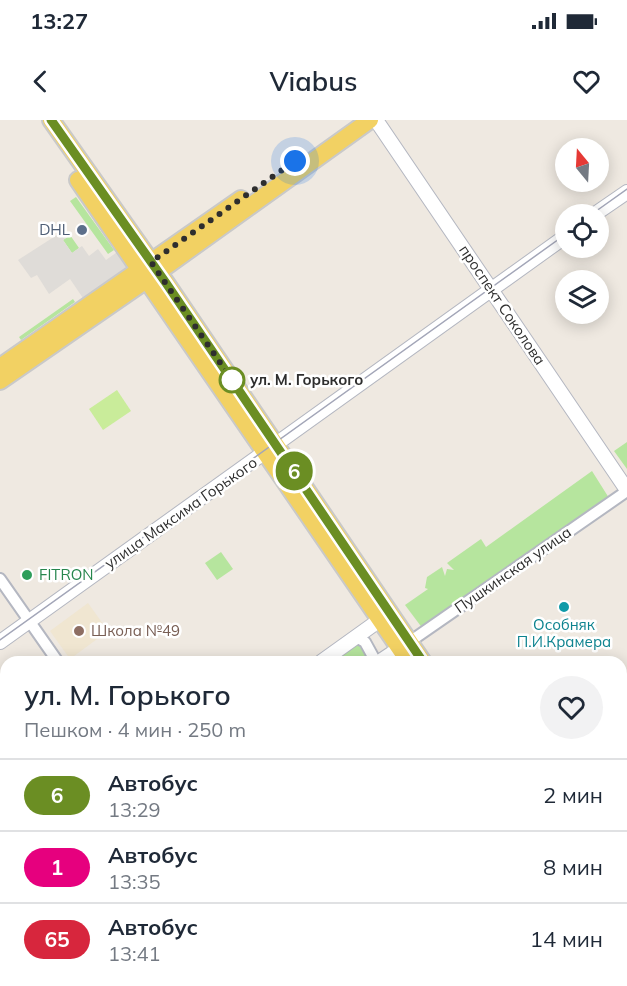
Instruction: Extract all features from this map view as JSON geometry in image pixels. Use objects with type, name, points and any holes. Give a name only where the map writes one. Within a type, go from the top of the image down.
[{"type":"main road","points":[[37,120],[149,271]]},
{"type":"main road","points":[[51,120],[149,271],[386,616],[406,650],[392,656]]},
{"type":"main road","points":[[0,381],[352,120]]},
{"type":"main road","points":[[0,367],[149,271],[370,120]]},
{"type":"main road","name":"проспект Соколова","points":[[376,120],[627,490]]},
{"type":"main road","points":[[609,204],[627,192]]},
{"type":"main road","name":"улица Максима Горького","points":[[0,642],[555,244]]},
{"type":"main road","points":[[329,656],[386,616]]},
{"type":"street","name":"Пушкинская улица","points":[[406,650],[627,490]]},
{"type":"street","points":[[0,579],[54,656]]},
{"type":"street","points":[[356,637],[370,648],[375,656]]},
{"type":"shaded area","points":[[65,233],[68,237],[63,240],[72,253],[82,246],[89,256],[98,249],[106,260],[120,250],[127,263],[124,273],[85,301],[70,279],[49,294],[37,275],[31,278],[18,260],[57,235],[58,237]]},
{"type":"shaded area","name":"Школа №49","points":[[88,603],[108,631],[74,656],[68,656],[50,631]]},
{"type":"green space","points":[[76,197],[114,250],[108,254],[70,201]]},
{"type":"green space","points":[[70,235],[79,248],[72,253],[63,240]]},
{"type":"green space","points":[[73,299],[75,302],[21,340],[19,337]]},
{"type":"green space","points":[[117,390],[131,411],[103,430],[89,409]]},
{"type":"green space","points":[[627,442],[627,469],[614,451]]},
{"type":"green space","points":[[592,471],[609,498],[423,629],[405,605],[428,589],[425,588],[427,577],[442,567],[445,576],[447,569],[454,570],[447,563],[481,539],[486,547]]},
{"type":"green space","points":[[221,552],[233,569],[217,580],[205,563]]},
{"type":"green space","points":[[358,644],[366,656],[341,656]]},
{"type":"tram line","points":[[606,204],[627,189]]},
{"type":"tram line","points":[[0,640],[555,242]]},
{"type":"bus line","name":"6","points":[[51,120],[166,283],[419,656]]},
{"type":"place","name":"DHL","points":[[82,230]]},
{"type":"place","name":"ул. М. Горького","points":[[232,380]]},
{"type":"place","name":"FITRON","points":[[27,575]]},
{"type":"place","name":"Особняк П.И.Крамера","points":[[564,607]]},
{"type":"place","name":"Школа №49","points":[[79,631]]},
{"type":"route","points":[[232,380],[151,262],[295,161]]}]
